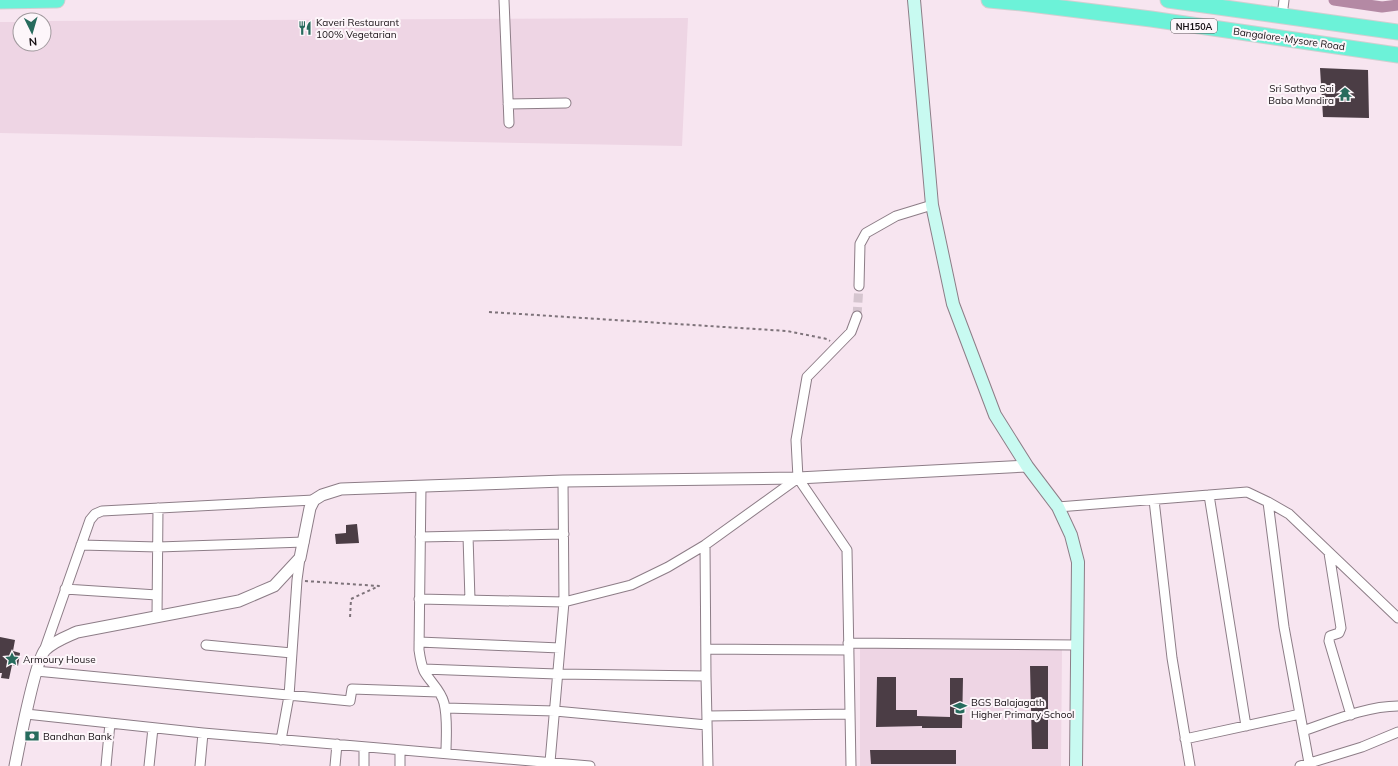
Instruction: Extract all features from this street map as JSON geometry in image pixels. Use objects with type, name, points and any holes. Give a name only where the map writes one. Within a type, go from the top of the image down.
[{"type":"highway","points":[[0,1],[57,0]]},
{"type":"highway","name":"Bangalore-Mysore Road","points":[[989,0],[1151,19],[1398,55]]},
{"type":"highway","name":"NH150A","points":[[1168,0],[1398,32]]},
{"type":"main road","points":[[914,0],[932,206],[953,304],[995,415],[1027,466],[1058,508],[1070,535],[1078,562],[1076,766]]},
{"type":"street","points":[[504,0],[509,123]]},
{"type":"street","points":[[1282,16],[1284,0]]},
{"type":"street","points":[[508,104],[566,103]]},
{"type":"street","points":[[859,286],[860,244],[866,233],[896,216],[932,206]]},
{"type":"street","points":[[851,766],[846,550],[798,478],[796,440],[807,377],[851,332],[857,316]]},
{"type":"street","points":[[15,766],[36,671],[90,520],[98,512],[314,500],[322,495],[341,489],[563,481],[798,478],[1027,466]]},
{"type":"street","points":[[419,599],[564,602],[631,585],[668,567],[705,545],[798,478]]},
{"type":"street","points":[[550,762],[564,602],[563,481]]},
{"type":"street","points":[[421,486],[419,642],[421,662],[444,702],[446,753]]},
{"type":"street","points":[[1058,508],[1247,492],[1289,514],[1398,618]]},
{"type":"street","points":[[1209,495],[1246,726]]},
{"type":"street","points":[[281,740],[289,696],[297,580],[300,558],[310,508],[314,500]]},
{"type":"street","points":[[1154,500],[1172,658],[1190,766]]},
{"type":"street","points":[[1268,502],[1284,627],[1309,763]]},
{"type":"street","points":[[157,617],[158,508]]},
{"type":"street","points":[[420,537],[564,534]]},
{"type":"street","points":[[468,536],[470,600]]},
{"type":"street","points":[[81,546],[158,547],[304,542]]},
{"type":"street","points":[[705,545],[708,766]]},
{"type":"street","points":[[1329,553],[1341,628],[1338,633],[1330,636],[1329,642],[1351,715]]},
{"type":"street","points":[[44,651],[58,640],[77,632],[239,601],[274,586],[300,558]]},
{"type":"street","points":[[65,589],[157,595]]},
{"type":"street","points":[[419,642],[560,648]]},
{"type":"street","points":[[206,645],[292,652]]},
{"type":"street","points":[[706,649],[1077,645]]},
{"type":"street","points":[[424,669],[557,674],[706,676]]},
{"type":"street","points":[[36,671],[350,701],[352,689],[439,692]]},
{"type":"street","points":[[1303,731],[1351,715],[1386,706],[1398,706]]},
{"type":"street","points":[[445,708],[554,711],[707,721],[850,714]]},
{"type":"street","points":[[26,714],[203,733],[446,753],[534,764],[550,762],[590,766]]},
{"type":"street","points":[[1185,740],[1300,714]]},
{"type":"street","points":[[106,766],[110,723]]},
{"type":"street","points":[[149,766],[153,728]]},
{"type":"street","points":[[1300,766],[1362,747],[1398,732]]},
{"type":"street","points":[[200,766],[203,733]]},
{"type":"street","points":[[335,766],[337,744]]},
{"type":"street","points":[[364,747],[364,766]]},
{"type":"street","points":[[400,750],[400,766]]},
{"type":"path","points":[[489,312],[787,331],[827,339],[837,346]]},
{"type":"path","points":[[315,581],[379,586],[351,599],[350,618]]},
{"type":"shaded area","points":[[688,18],[682,146],[0,133],[0,22],[12,22],[12,52],[52,52],[52,21]]},
{"type":"shaded area","name":"BGS Balajagath Higher Primary School","points":[[860,646],[1062,649],[1061,766],[860,766]]},
{"type":"building","name":"Sri Sathya Sai Baba Mandira","points":[[1320,68],[1368,70],[1369,118],[1323,117]]},
{"type":"building","points":[[357,524],[359,543],[336,544],[335,534],[346,533],[346,525]]},
{"type":"building","points":[[0,637],[15,640],[13,651],[20,653],[18,666],[12,665],[9,679],[1,678]]},
{"type":"building","points":[[1030,666],[1048,666],[1048,749],[1032,749]]},
{"type":"building","points":[[877,677],[896,677],[896,710],[917,710],[917,716],[950,717],[950,678],[963,678],[962,728],[922,728],[922,726],[876,727]]},
{"type":"building","points":[[870,750],[956,750],[956,764],[871,764]]},
{"type":"waterway","points":[[1334,0],[1382,7],[1398,5]]},
{"type":"tunnel","points":[[857,316],[859,286]]},
{"type":"place","name":"Kaveri Restaurant 100% Vegetarian","points":[[305,28]]},
{"type":"place","name":"Sri Sathya Sai Baba Mandira","points":[[1345,94]]},
{"type":"place","name":"Armoury House","points":[[12,659]]},
{"type":"place","name":"BGS Balajagath Higher Primary School","points":[[960,708]]},
{"type":"place","name":"Bandhan Bank","points":[[32,736]]}]
